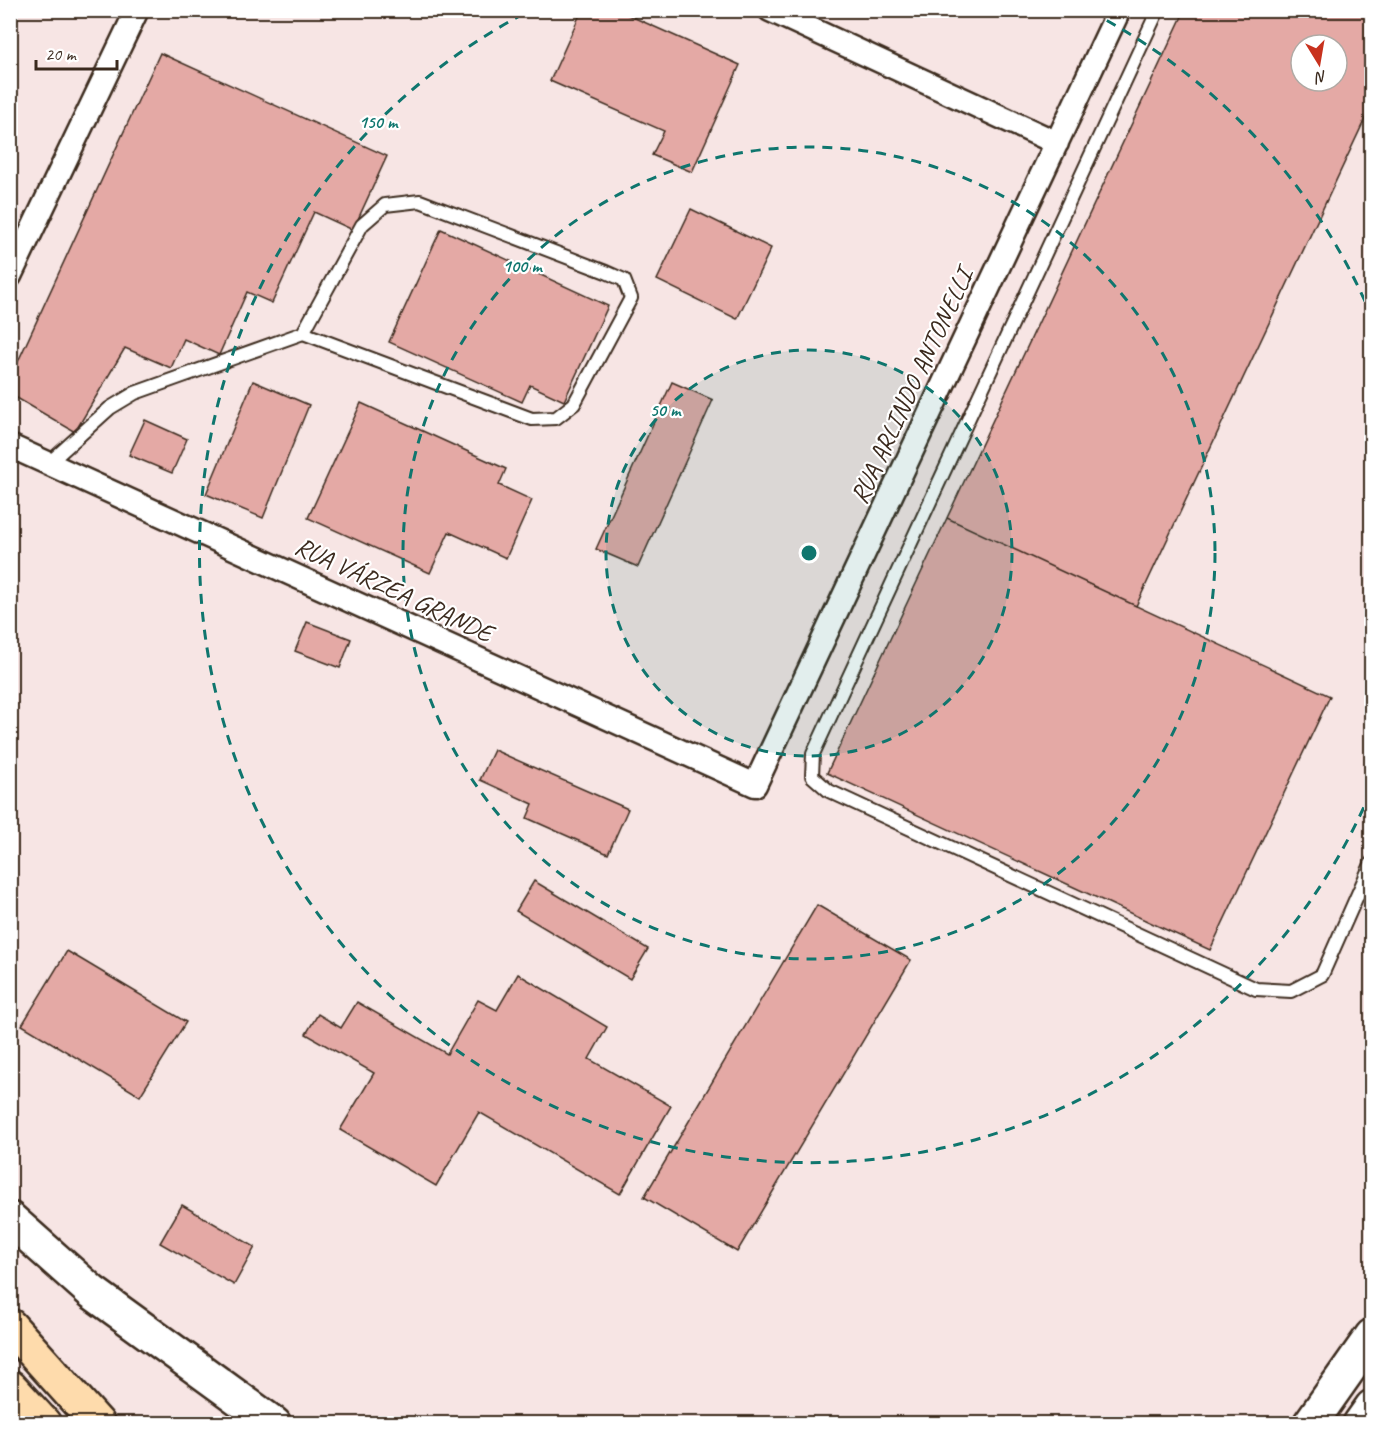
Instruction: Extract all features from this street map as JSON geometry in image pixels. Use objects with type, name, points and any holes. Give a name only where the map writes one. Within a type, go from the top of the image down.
[{"type":"highway","points":[[10,1326],[98,1424]]},
{"type":"highway","points":[[10,1388],[44,1424]]},
{"type":"main road","points":[[10,1218],[92,1292],[274,1424]]},
{"type":"main road","points":[[1310,1424],[1371,1336]]},
{"type":"main road","points":[[1360,1424],[1371,1407]]},
{"type":"street","points":[[10,276],[137,10]]},
{"type":"street","points":[[770,10],[1057,143]]},
{"type":"street","name":"RUA ARLINDO ANTONELLI","points":[[754,785],[1119,10]]},
{"type":"street","name":"RUA VÁRZEA GRANDE","points":[[10,446],[754,785]]},
{"type":"lane","points":[[1158,10],[813,754],[812,776],[829,791],[1256,989],[1291,990],[1322,975],[1371,862]]},
{"type":"lane","points":[[49,463],[110,408],[135,393],[303,333],[532,419],[556,418],[574,404],[632,298],[624,280],[420,201],[385,205],[362,225],[303,333]]},
{"type":"building","points":[[582,10],[617,10],[740,65],[692,172],[652,155],[664,131],[550,81]]},
{"type":"building","points":[[1185,10],[1372,10],[1372,104],[1136,606],[947,518]]},
{"type":"building","points":[[160,53],[387,156],[353,230],[314,212],[272,303],[247,292],[219,355],[184,339],[171,368],[125,348],[75,432],[10,394],[10,379]]},
{"type":"building","points":[[691,209],[771,248],[737,319],[657,280]]},
{"type":"building","points":[[441,229],[608,306],[564,401],[530,385],[522,402],[389,342]]},
{"type":"building","points":[[253,381],[309,405],[263,518],[206,494]]},
{"type":"building","points":[[672,382],[713,400],[638,567],[596,549]]},
{"type":"building","points":[[361,403],[506,469],[499,485],[532,500],[506,558],[449,532],[430,573],[308,518]]},
{"type":"building","points":[[145,420],[187,439],[172,473],[129,455]]},
{"type":"building","points":[[947,518],[1330,696],[1210,950],[827,773]]},
{"type":"building","points":[[307,622],[351,639],[340,668],[295,651]]},
{"type":"building","points":[[494,750],[628,809],[608,854],[527,818],[533,804],[480,780]]},
{"type":"building","points":[[534,881],[648,949],[630,979],[516,911]]},
{"type":"building","points":[[817,905],[911,960],[737,1252],[644,1197]]},
{"type":"building","points":[[67,951],[186,1022],[140,1096],[22,1025]]},
{"type":"building","points":[[518,974],[607,1027],[589,1059],[671,1106],[620,1194],[479,1112],[436,1186],[340,1130],[374,1073],[306,1034],[318,1014],[341,1028],[357,1002],[447,1054],[478,1000],[497,1010]]},
{"type":"building","points":[[182,1205],[255,1247],[234,1285],[160,1243]]}]
